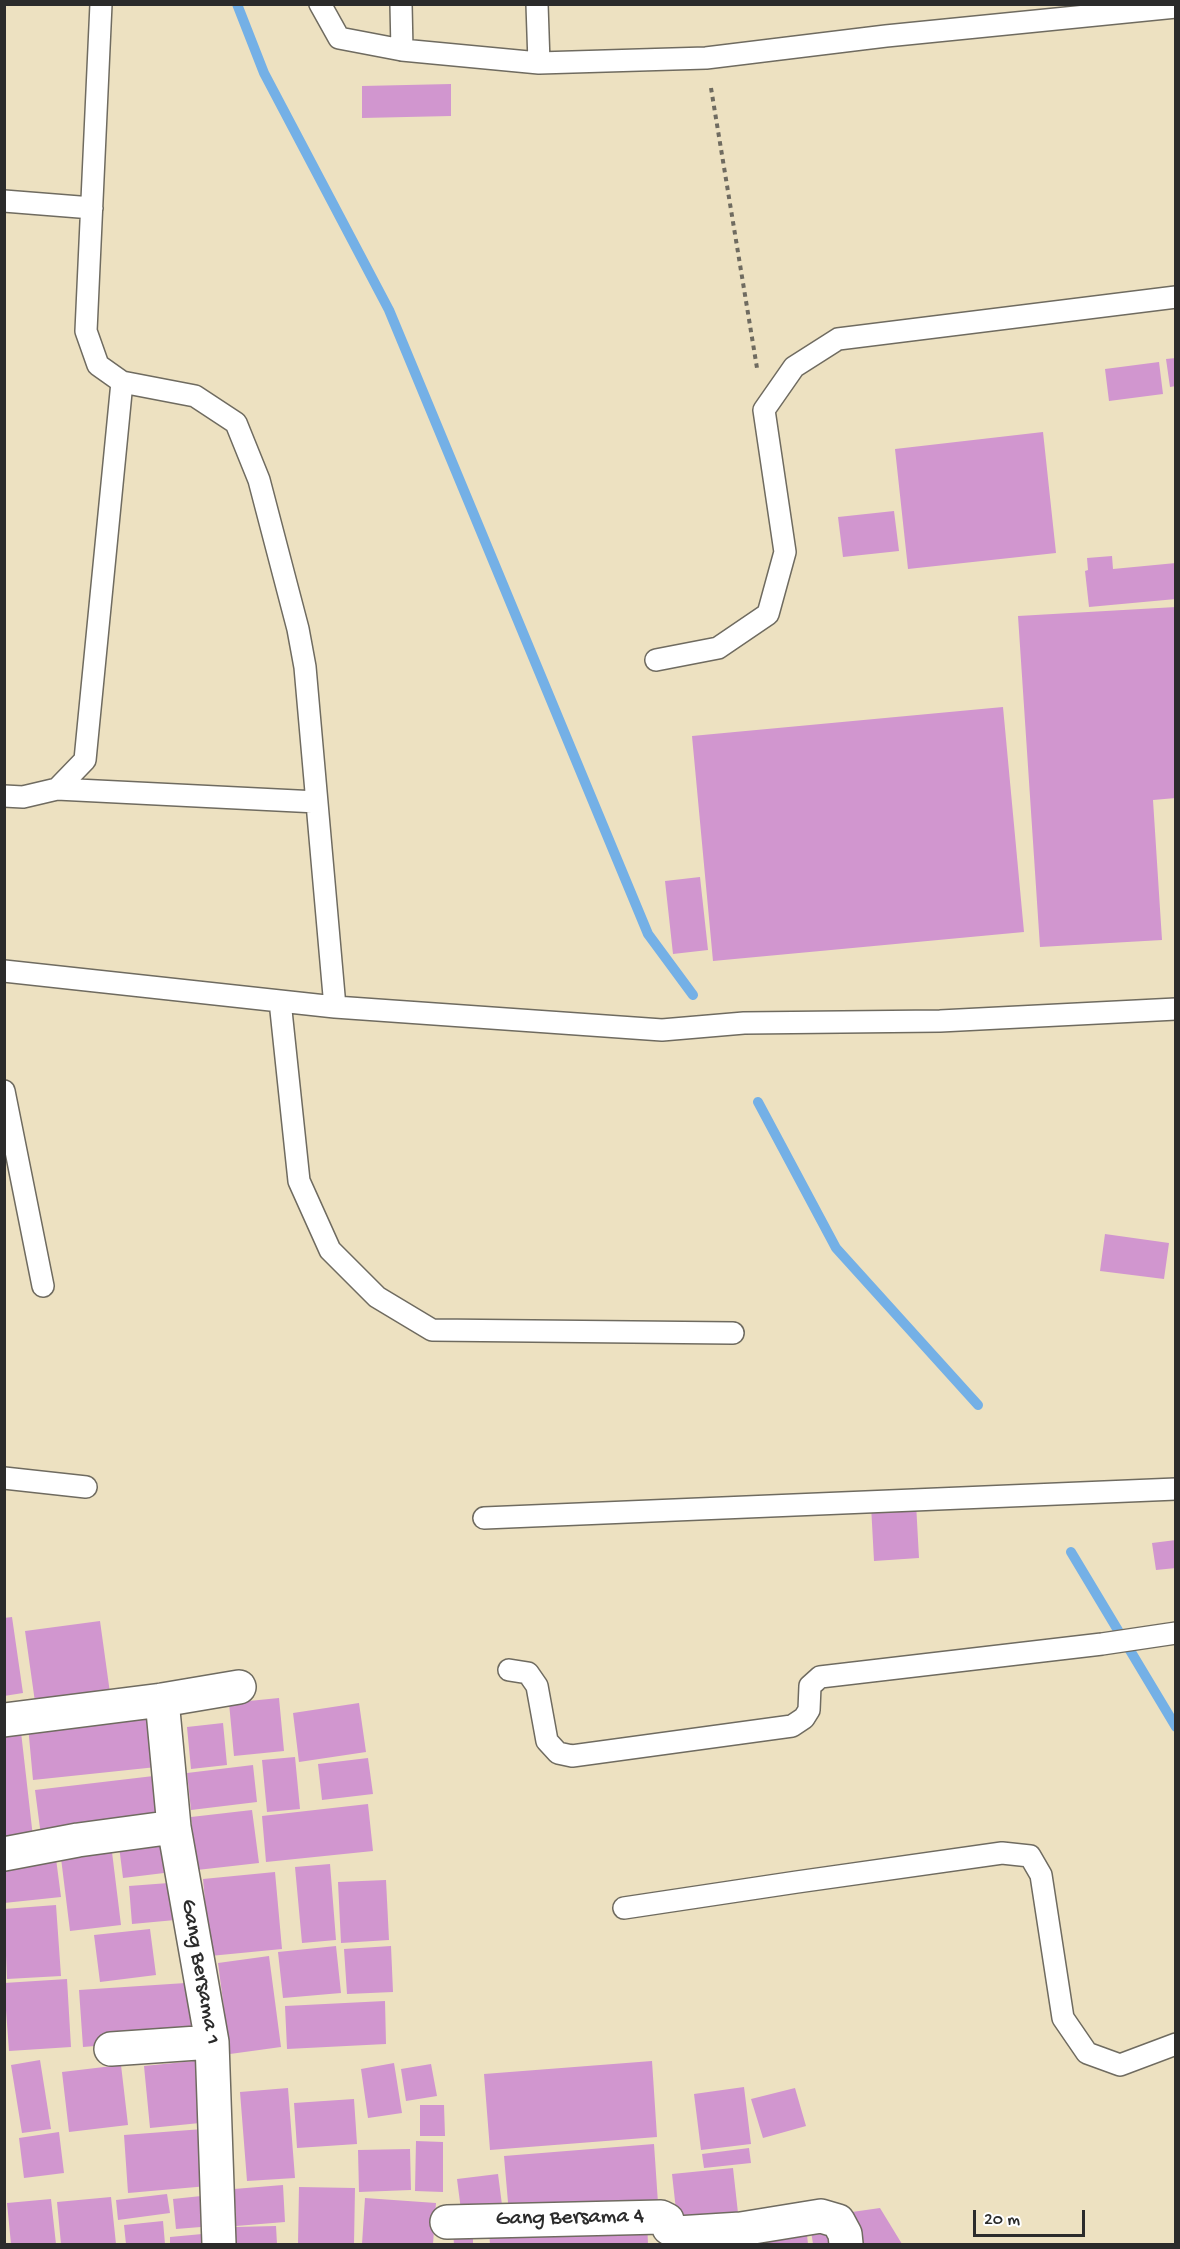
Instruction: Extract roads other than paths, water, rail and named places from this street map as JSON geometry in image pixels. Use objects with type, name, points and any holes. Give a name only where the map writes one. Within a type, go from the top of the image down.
[{"type":"street","points":[[4,1720],[162,1700],[239,1687]]},
{"type":"street","name":"Gang Bersama 1","points":[[162,1700],[174,1827],[212,2042],[219,2244]]},
{"type":"street","points":[[4,1854],[78,1840],[174,1827]]},
{"type":"street","points":[[111,2049],[212,2042]]},
{"type":"street","points":[[741,2237],[821,2216],[838,2221],[845,2234],[846,2244]]},
{"type":"street","name":"Gang Bersama 4","points":[[447,2222],[661,2217],[667,2220],[669,2228],[677,2234],[741,2237]]},
{"type":"lane","points":[[102,4],[86,331],[98,365],[122,382],[195,396],[236,423],[260,480],[298,629],[305,667],[335,1007]]},
{"type":"lane","points":[[320,4],[339,38],[402,50],[539,63],[706,58],[886,36],[1176,7]]},
{"type":"lane","points":[[401,4],[402,50]]},
{"type":"lane","points":[[537,4],[539,63]]},
{"type":"lane","points":[[4,201],[92,208]]},
{"type":"lane","points":[[656,660],[718,648],[768,614],[785,552],[765,410],[794,367],[838,339],[1176,297]]},
{"type":"lane","points":[[57,789],[85,760],[122,382]]},
{"type":"lane","points":[[4,796],[23,797],[57,789],[317,802]]},
{"type":"lane","points":[[4,971],[335,1007],[662,1030],[744,1023],[940,1021],[1176,1009]]},
{"type":"lane","points":[[280,1000],[299,1181],[330,1250],[377,1297],[432,1329],[733,1333]]},
{"type":"lane","points":[[4,1090],[43,1286]]},
{"type":"lane","points":[[4,1478],[86,1487]]},
{"type":"lane","points":[[484,1518],[1176,1489]]},
{"type":"lane","points":[[508,1670],[528,1673],[537,1686],[547,1741],[558,1753],[572,1756],[792,1726],[804,1718],[809,1710],[810,1686],[820,1677],[1102,1644],[1176,1633]]},
{"type":"lane","points":[[624,1908],[1002,1853],[1030,1856],[1041,1875],[1062,2018],[1087,2053],[1120,2065],[1176,2044]]},
{"type":"waterway","points":[[237,4],[264,73],[389,310],[648,934],[693,995]]},
{"type":"waterway","points":[[758,1102],[836,1248],[978,1405]]},
{"type":"waterway","points":[[1071,1552],[1176,1727]]}]
